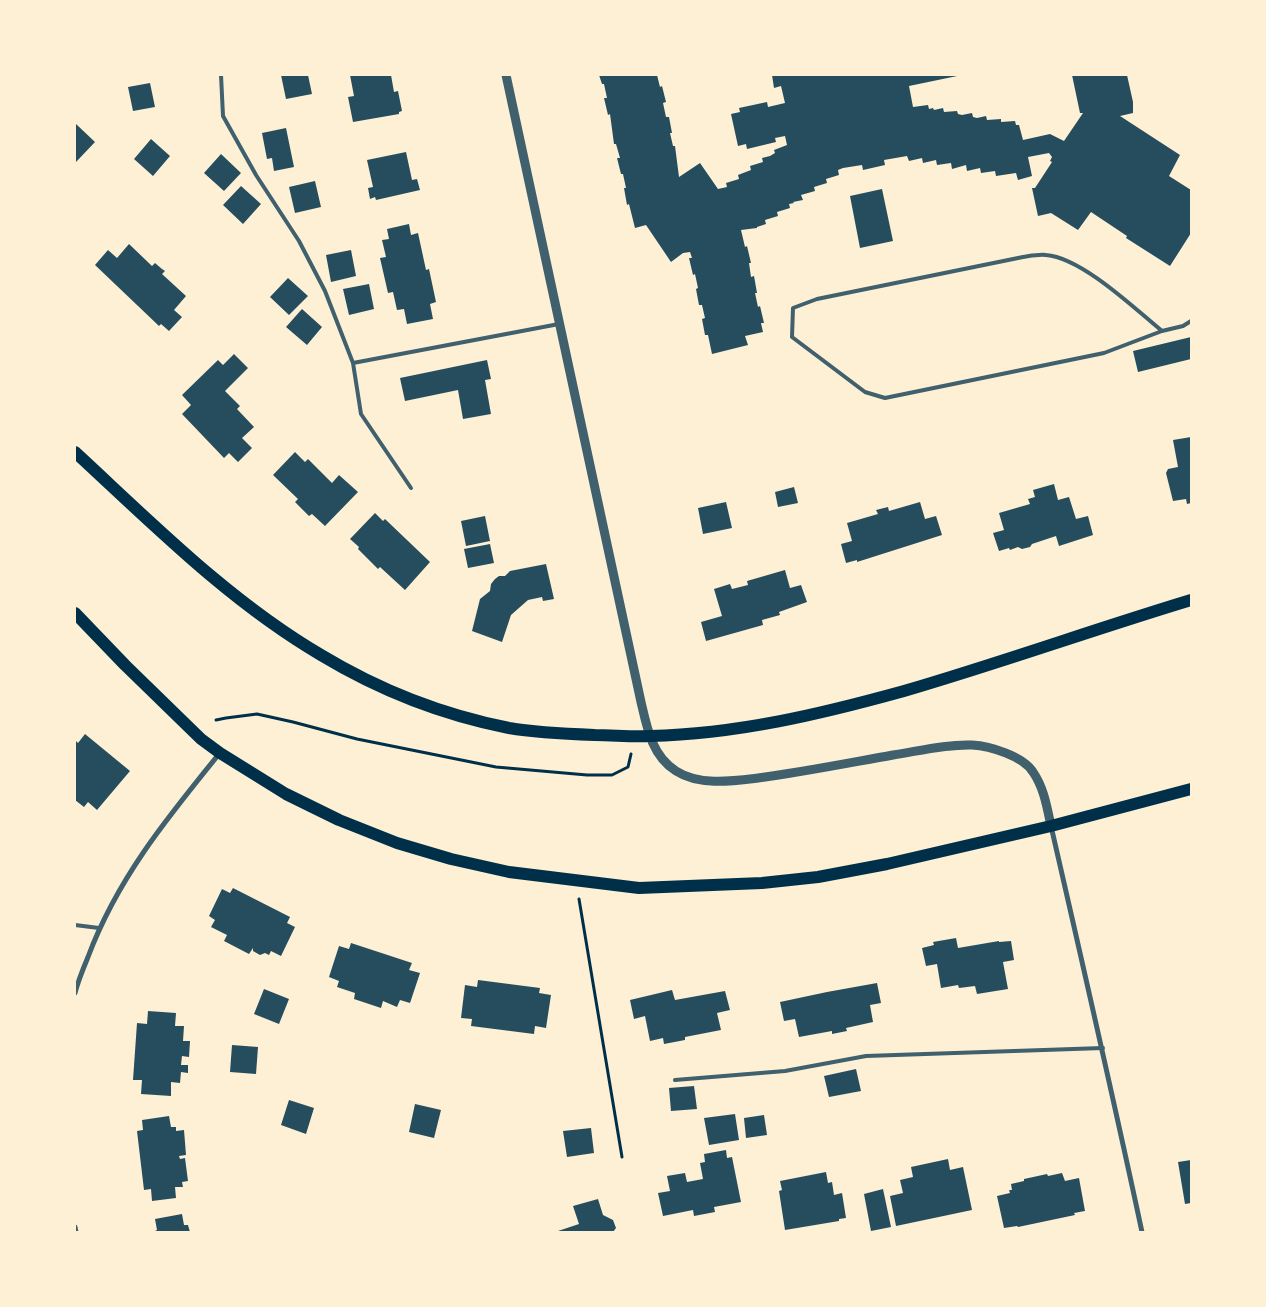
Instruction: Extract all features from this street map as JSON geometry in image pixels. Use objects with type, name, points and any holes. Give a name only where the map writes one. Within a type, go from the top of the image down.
[{"type":"main road","points":[[75,452],[157,528],[251,609],[319,655],[365,680],[409,698],[457,714],[511,728],[554,733],[649,736],[712,732],[762,724],[829,711],[974,670],[1191,600]]},
{"type":"main road","points":[[75,612],[125,665],[201,739],[286,794],[339,820],[397,843],[451,859],[509,872],[576,882],[639,888],[762,883],[818,877],[887,864],[1051,826],[1191,789]]},
{"type":"street","points":[[506,75],[649,736],[654,748],[663,760],[676,771],[688,777],[705,780],[738,780],[790,774],[943,746],[972,745],[998,749],[1014,757],[1032,770],[1042,788],[1103,1048],[1142,1232]]},
{"type":"street","points":[[75,993],[99,928],[122,883],[161,827],[220,753]]},
{"type":"street","points":[[75,1227],[76,1232]]},
{"type":"lane","points":[[221,75],[223,116],[256,175],[299,241],[325,292],[353,363],[362,414],[410,488]]},
{"type":"lane","points":[[1162,331],[1100,281],[1071,262],[1046,255],[1023,257],[817,299],[793,308],[792,337],[864,392],[886,398],[1104,353],[1162,331],[1184,326],[1191,321]]},
{"type":"lane","points":[[353,363],[560,324]]},
{"type":"lane","points":[[75,925],[99,928]]},
{"type":"lane","points":[[675,1080],[785,1071],[866,1056],[1103,1048]]},
{"type":"path","points":[[216,720],[257,714],[357,740],[496,767],[587,776],[612,775],[628,767],[631,754],[649,736]]},
{"type":"path","points":[[576,882],[622,1157]]},
{"type":"building","points":[[281,75],[308,75],[312,94],[286,99]]},
{"type":"building","points":[[350,75],[391,75],[394,92],[398,91],[402,111],[399,114],[353,122],[348,97],[354,96]]},
{"type":"building","points":[[599,75],[657,75],[666,102],[663,103],[666,117],[669,117],[672,133],[670,133],[673,146],[675,146],[679,177],[700,163],[718,189],[727,187],[726,183],[739,179],[738,175],[751,170],[750,166],[763,162],[762,158],[770,156],[775,153],[774,150],[787,145],[785,136],[775,138],[776,142],[747,149],[746,144],[738,146],[731,114],[740,112],[739,108],[767,102],[768,107],[785,103],[781,86],[774,88],[772,75],[962,75],[909,86],[913,107],[928,105],[929,109],[933,108],[934,110],[943,108],[944,112],[957,111],[958,114],[962,115],[972,113],[973,117],[977,118],[986,116],[987,120],[1015,121],[1016,125],[1019,125],[1023,140],[1050,134],[1064,141],[1083,113],[1080,113],[1072,75],[1127,75],[1133,102],[1133,113],[1120,116],[1180,155],[1169,176],[1191,190],[1191,233],[1170,266],[1126,238],[1127,236],[1091,212],[1078,230],[1051,213],[1038,216],[1032,188],[1035,188],[1052,162],[1050,161],[1052,157],[1049,153],[1028,157],[1032,176],[1018,180],[1016,173],[996,176],[995,171],[981,173],[980,168],[967,171],[966,165],[952,169],[951,163],[937,165],[936,160],[923,163],[922,158],[909,161],[907,156],[884,160],[885,165],[863,170],[862,165],[843,168],[838,170],[839,175],[826,179],[827,183],[814,187],[815,191],[801,195],[803,200],[789,204],[790,208],[777,212],[778,216],[765,220],[766,224],[757,228],[741,230],[751,263],[749,263],[751,277],[754,276],[757,293],[755,293],[764,323],[761,323],[763,332],[745,336],[748,345],[712,354],[708,335],[705,335],[702,319],[705,318],[702,305],[699,305],[696,289],[698,288],[689,258],[692,258],[690,252],[683,253],[671,262],[646,225],[635,228],[629,204],[627,205],[624,188],[626,188],[617,158],[620,158],[616,144],[614,144],[610,114],[608,115],[604,98],[607,98],[604,84],[602,84]]},
{"type":"building","points":[[150,83],[155,107],[133,111],[128,87]]},
{"type":"building","points":[[76,124],[95,142],[76,162],[75,161]]},
{"type":"building","points":[[286,128],[294,167],[274,171],[272,158],[267,159],[262,133]]},
{"type":"building","points":[[151,139],[170,156],[153,176],[134,159]]},
{"type":"building","points":[[406,152],[412,180],[417,179],[420,190],[376,200],[375,197],[370,199],[368,188],[373,187],[367,160]]},
{"type":"building","points":[[221,154],[241,173],[224,191],[204,173]]},
{"type":"building","points":[[315,181],[321,207],[295,213],[289,187]]},
{"type":"building","points":[[241,186],[261,204],[243,224],[223,205]]},
{"type":"building","points":[[882,189],[893,241],[860,248],[850,196]]},
{"type":"building","points":[[409,224],[411,235],[418,233],[426,270],[429,269],[436,302],[430,304],[433,319],[407,324],[404,309],[397,310],[393,292],[388,293],[380,258],[386,257],[382,240],[389,239],[387,229]]},
{"type":"building","points":[[129,244],[152,266],[155,263],[165,271],[162,274],[186,296],[174,310],[182,317],[169,331],[161,324],[159,326],[95,265],[108,250],[117,258]]},
{"type":"building","points":[[351,250],[356,276],[331,282],[326,255]]},
{"type":"building","points":[[288,278],[308,296],[289,315],[270,297]]},
{"type":"building","points":[[369,284],[374,309],[349,315],[343,289]]},
{"type":"building","points":[[302,309],[322,327],[307,345],[286,327]]},
{"type":"building","points":[[1191,337],[1191,359],[1138,372],[1133,351]]},
{"type":"building","points":[[234,354],[248,368],[225,391],[240,406],[237,409],[254,427],[242,438],[252,448],[238,462],[229,453],[224,458],[182,414],[191,405],[182,395],[218,360],[223,365]]},
{"type":"building","points":[[487,360],[491,379],[485,380],[491,414],[463,419],[458,390],[405,401],[400,378]]},
{"type":"building","points":[[1191,437],[1191,503],[1187,504],[1186,499],[1173,501],[1166,473],[1168,469],[1178,467],[1173,440]]},
{"type":"building","points":[[295,452],[305,462],[308,459],[332,483],[339,475],[358,492],[325,526],[312,514],[309,516],[295,502],[298,499],[273,475]]},
{"type":"building","points":[[1054,484],[1058,500],[1069,497],[1076,519],[1088,516],[1093,535],[1059,546],[1056,536],[1032,544],[1030,547],[1022,549],[1018,547],[1010,550],[1009,548],[999,551],[993,533],[1004,530],[999,513],[1030,504],[1028,499],[1035,497],[1033,490]]},
{"type":"building","points":[[794,487],[798,503],[778,507],[775,492]]},
{"type":"building","points":[[726,502],[732,528],[703,534],[698,508]]},
{"type":"building","points":[[920,502],[925,519],[936,516],[942,535],[857,562],[857,560],[846,563],[841,544],[852,541],[847,523],[878,514],[876,510],[888,507],[889,511]]},
{"type":"building","points":[[375,513],[383,521],[385,519],[430,562],[405,590],[380,567],[378,569],[350,539]]},
{"type":"building","points":[[485,516],[490,541],[466,546],[461,521]]},
{"type":"building","points":[[490,544],[494,563],[468,568],[464,549]]},
{"type":"building","points":[[546,564],[554,599],[543,601],[542,597],[528,600],[511,615],[502,642],[472,631],[480,599],[490,591],[491,584],[495,579],[499,576],[505,576],[510,571]]},
{"type":"building","points":[[785,570],[790,588],[801,585],[807,602],[779,612],[780,615],[762,620],[763,625],[706,641],[701,622],[722,616],[714,589],[730,584],[732,589],[748,585],[747,581]]},
{"type":"building","points":[[85,734],[130,771],[97,810],[88,802],[84,807],[75,800],[75,740],[78,743]]},
{"type":"building","points":[[233,888],[290,917],[287,923],[295,927],[281,956],[271,951],[269,955],[265,953],[260,955],[253,951],[253,948],[249,954],[224,941],[227,935],[211,927],[215,920],[209,916],[222,889],[230,893]]},
{"type":"building","points":[[956,938],[958,948],[999,941],[1011,941],[1014,960],[1003,962],[1008,989],[977,994],[975,986],[959,988],[958,985],[941,988],[937,964],[926,966],[922,948],[934,945],[933,942]]},
{"type":"building","points":[[351,943],[412,963],[409,970],[420,973],[410,1003],[400,1000],[397,1007],[383,1001],[381,1008],[354,999],[355,993],[337,987],[339,981],[329,977],[339,946],[349,949]]},
{"type":"building","points":[[478,980],[540,988],[539,993],[551,995],[546,1028],[535,1026],[534,1034],[471,1026],[472,1019],[461,1018],[465,985],[477,987]]},
{"type":"building","points":[[877,983],[881,1003],[870,1005],[873,1022],[846,1028],[847,1031],[832,1034],[832,1031],[799,1037],[795,1019],[784,1021],[780,1002]]},
{"type":"building","points":[[264,989],[289,999],[279,1024],[254,1014]]},
{"type":"building","points":[[672,990],[675,1000],[725,991],[730,1010],[717,1013],[721,1030],[685,1037],[685,1040],[664,1044],[663,1038],[650,1041],[645,1016],[634,1019],[630,1000]]},
{"type":"building","points":[[148,1011],[176,1013],[175,1026],[184,1026],[183,1041],[190,1041],[189,1057],[182,1056],[181,1065],[188,1065],[188,1073],[181,1072],[180,1083],[171,1082],[171,1096],[141,1094],[142,1080],[133,1080],[137,1023],[147,1024]]},
{"type":"building","points":[[232,1045],[258,1047],[256,1074],[230,1072]]},
{"type":"building","points":[[856,1069],[861,1091],[829,1097],[824,1076]]},
{"type":"building","points":[[694,1086],[697,1109],[671,1111],[669,1088]]},
{"type":"building","points":[[289,1100],[314,1108],[306,1134],[281,1125]]},
{"type":"building","points":[[415,1104],[441,1110],[434,1138],[409,1132]]},
{"type":"building","points":[[735,1114],[739,1140],[709,1145],[704,1118]]},
{"type":"building","points":[[764,1115],[767,1135],[746,1138],[744,1118]]},
{"type":"building","points":[[169,1116],[171,1127],[176,1127],[176,1131],[184,1130],[186,1155],[179,1156],[180,1159],[185,1158],[188,1181],[182,1182],[183,1187],[175,1187],[176,1198],[152,1201],[151,1189],[144,1190],[137,1131],[143,1130],[142,1120]]},
{"type":"building","points":[[591,1128],[594,1153],[567,1157],[563,1131]]},
{"type":"building","points":[[726,1150],[727,1158],[732,1157],[741,1202],[714,1207],[715,1212],[694,1216],[693,1210],[663,1216],[658,1193],[670,1191],[667,1176],[685,1173],[687,1182],[703,1179],[700,1163],[705,1162],[704,1154]]},
{"type":"building","points":[[948,1159],[950,1170],[963,1167],[972,1210],[896,1226],[890,1196],[903,1193],[900,1180],[913,1177],[911,1167]]},
{"type":"building","points":[[1191,1160],[1191,1203],[1185,1204],[1178,1162]]},
{"type":"building","points":[[826,1172],[828,1183],[832,1182],[834,1195],[842,1193],[846,1218],[839,1219],[839,1221],[785,1230],[779,1191],[782,1190],[780,1181]]},
{"type":"building","points":[[1062,1173],[1065,1181],[1079,1178],[1085,1211],[1074,1213],[1075,1215],[1018,1227],[1004,1228],[997,1196],[1010,1193],[1009,1190],[1012,1190],[1011,1184],[1024,1181],[1024,1179]]},
{"type":"building","points":[[883,1189],[891,1227],[871,1231],[864,1194]]},
{"type":"building","points":[[598,1199],[603,1215],[613,1220],[616,1228],[613,1232],[555,1232],[579,1224],[573,1206]]},
{"type":"building","points":[[182,1214],[184,1225],[188,1225],[190,1232],[153,1232],[157,1230],[155,1219]]}]
